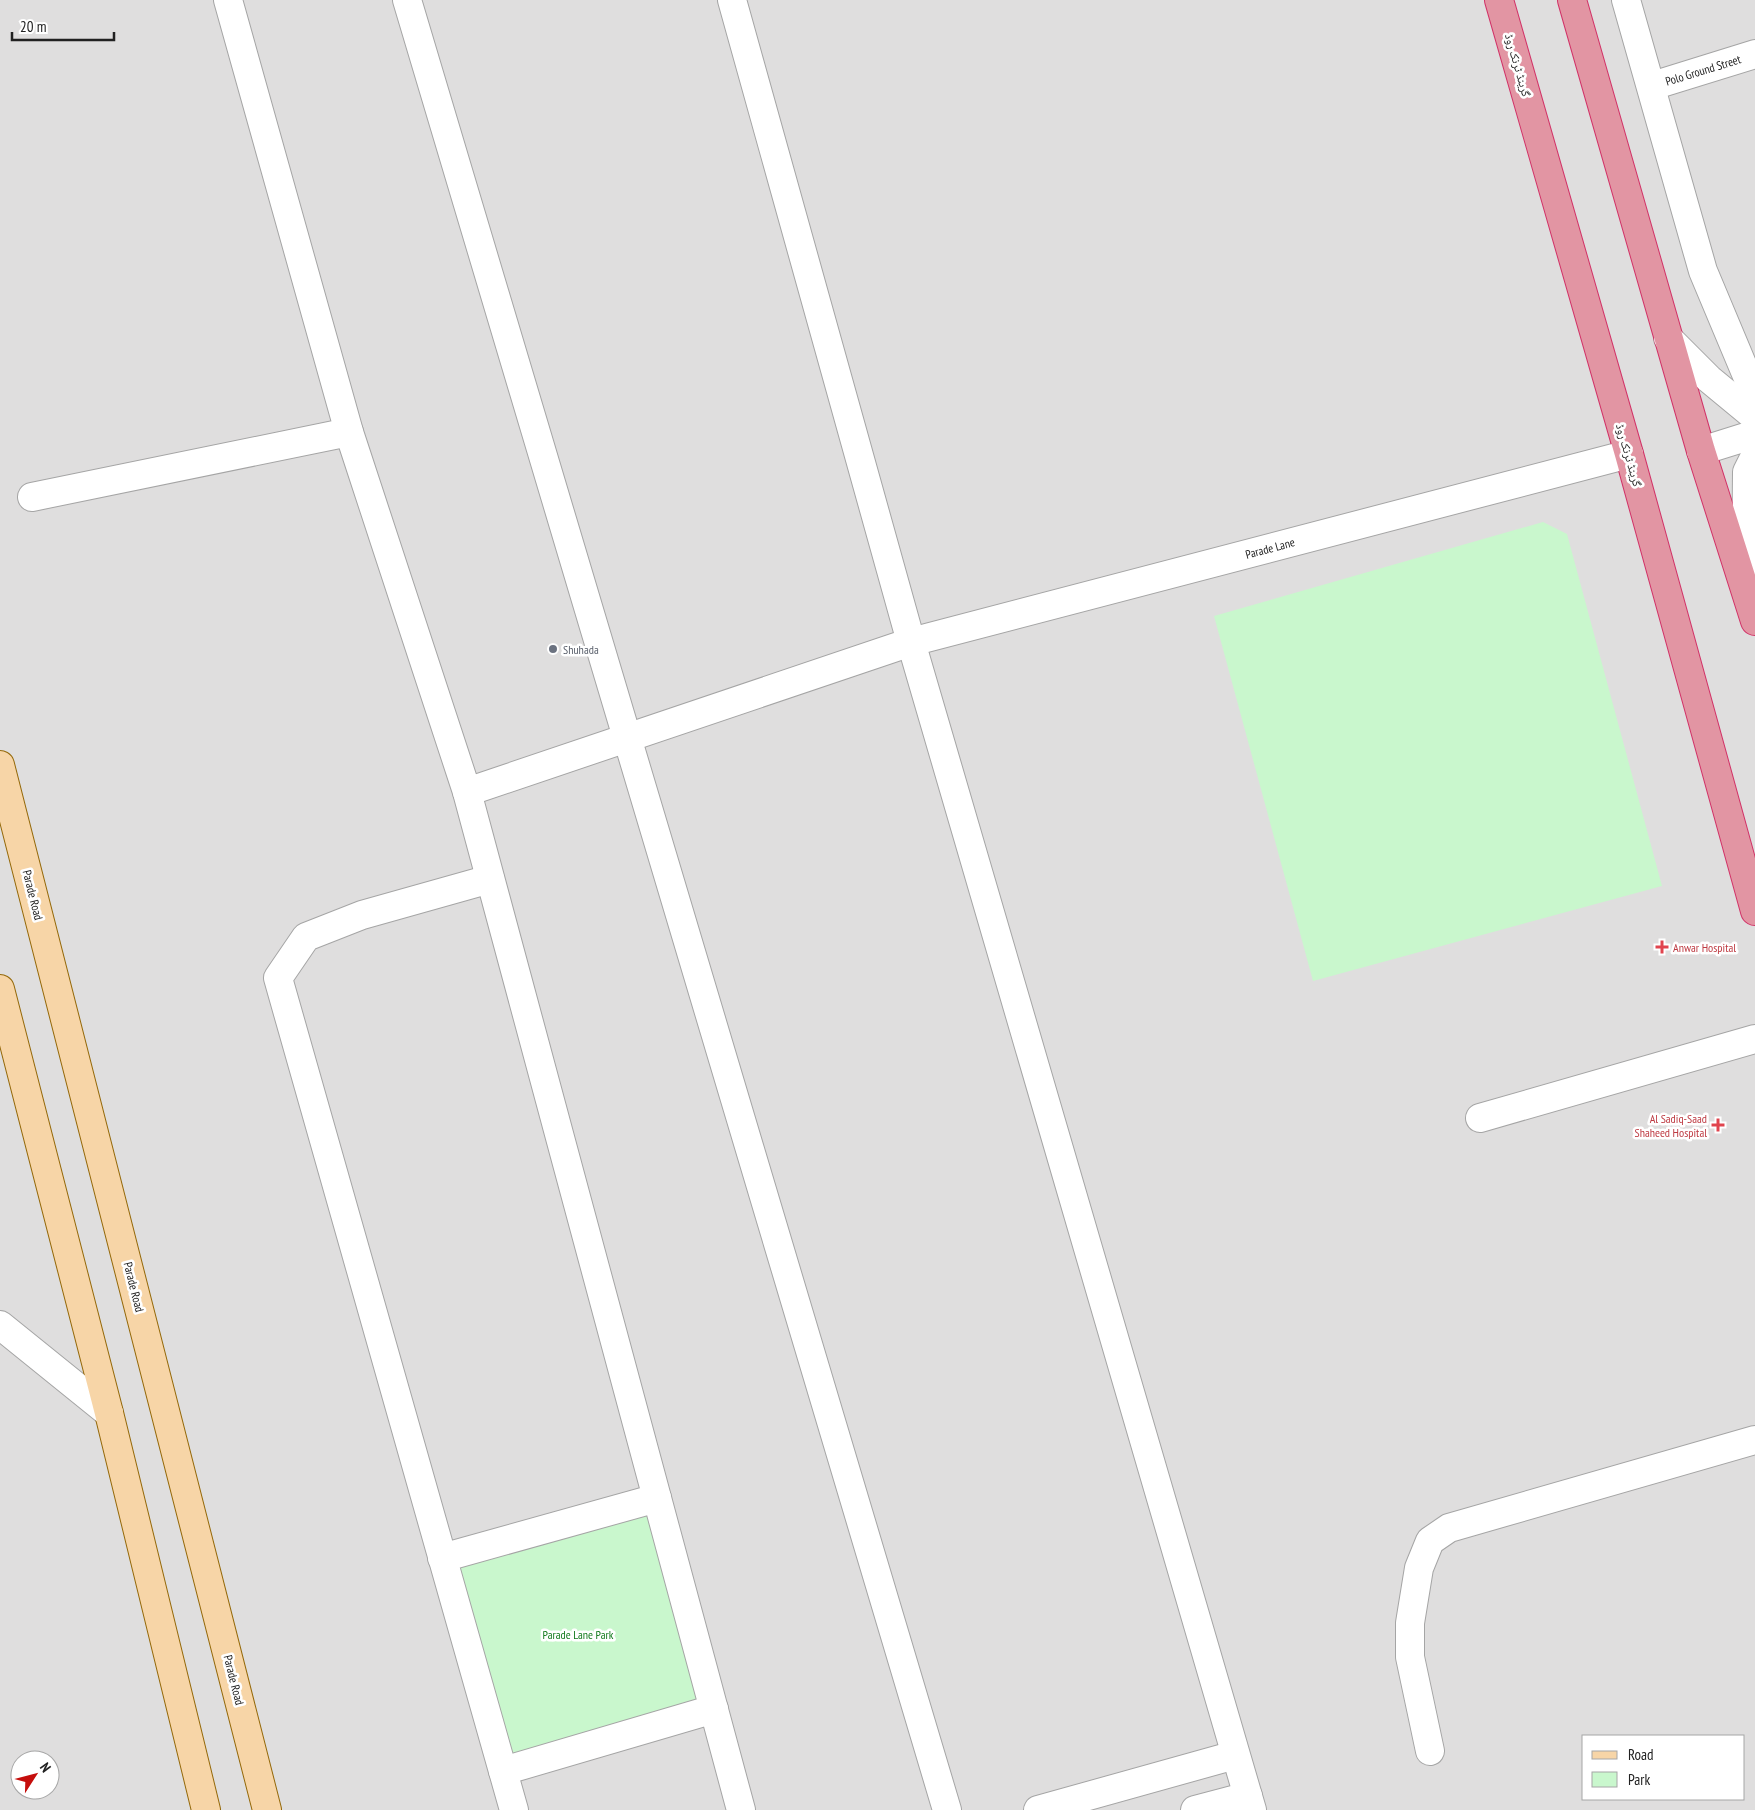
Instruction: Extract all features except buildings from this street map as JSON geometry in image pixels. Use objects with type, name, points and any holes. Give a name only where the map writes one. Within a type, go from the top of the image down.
[{"type":"highway","name":"گرینڈ ٹرنک روڈ","points":[[1499,0],[1629,454],[1755,911]]},
{"type":"highway","points":[[1572,0],[1701,452],[1755,622]]},
{"type":"main road","name":"Parade Road","points":[[0,765],[267,1810]]},
{"type":"main road","points":[[2,999],[109,1413],[206,1810]]},
{"type":"street","points":[[228,0],[349,432],[466,792],[741,1810]]},
{"type":"street","points":[[407,0],[629,737],[947,1810]]},
{"type":"street","points":[[732,0],[911,642],[1250,1803],[1195,1810]]},
{"type":"street","points":[[1626,0],[1652,86],[1703,271],[1755,395]]},
{"type":"street","name":"Polo Ground Street","points":[[1652,86],[1755,54]]},
{"type":"street","points":[[1668,338],[1709,379],[1755,417]]},
{"type":"street","points":[[32,497],[349,432]]},
{"type":"street","points":[[1701,452],[1755,434]]},
{"type":"street","name":"Parade Lane","points":[[466,792],[911,642],[1629,454]]},
{"type":"street","points":[[1746,592],[1747,472],[1755,456]]},
{"type":"street","points":[[490,879],[362,915],[306,937],[278,978],[514,1810]]},
{"type":"street","points":[[0,1043],[2,999]]},
{"type":"street","points":[[1480,1118],[1755,1039]]},
{"type":"street","points":[[0,1325],[109,1413]]},
{"type":"street","points":[[1430,1752],[1410,1657],[1410,1624],[1419,1568],[1430,1541],[1449,1528],[1755,1440]]},
{"type":"street","points":[[442,1558],[657,1498]]},
{"type":"street","points":[[502,1771],[714,1709]]},
{"type":"street","points":[[1038,1810],[1236,1755]]},
{"type":"shaded area","points":[[0,0],[1755,0],[1755,1810],[0,1810]]},
{"type":"green space","points":[[1543,522],[1567,534],[1662,886],[1313,981],[1214,616]]},
{"type":"green space","name":"Parade Lane Park","points":[[657,1498],[714,1709],[503,1771],[442,1558]]},
{"type":"place","name":"Shuhada","points":[[553,649]]},
{"type":"place","name":"Anwar Hospital","points":[[1662,947]]},
{"type":"place","name":"Al Sadiq-Saad Shaheed Hospital","points":[[1718,1125]]}]
